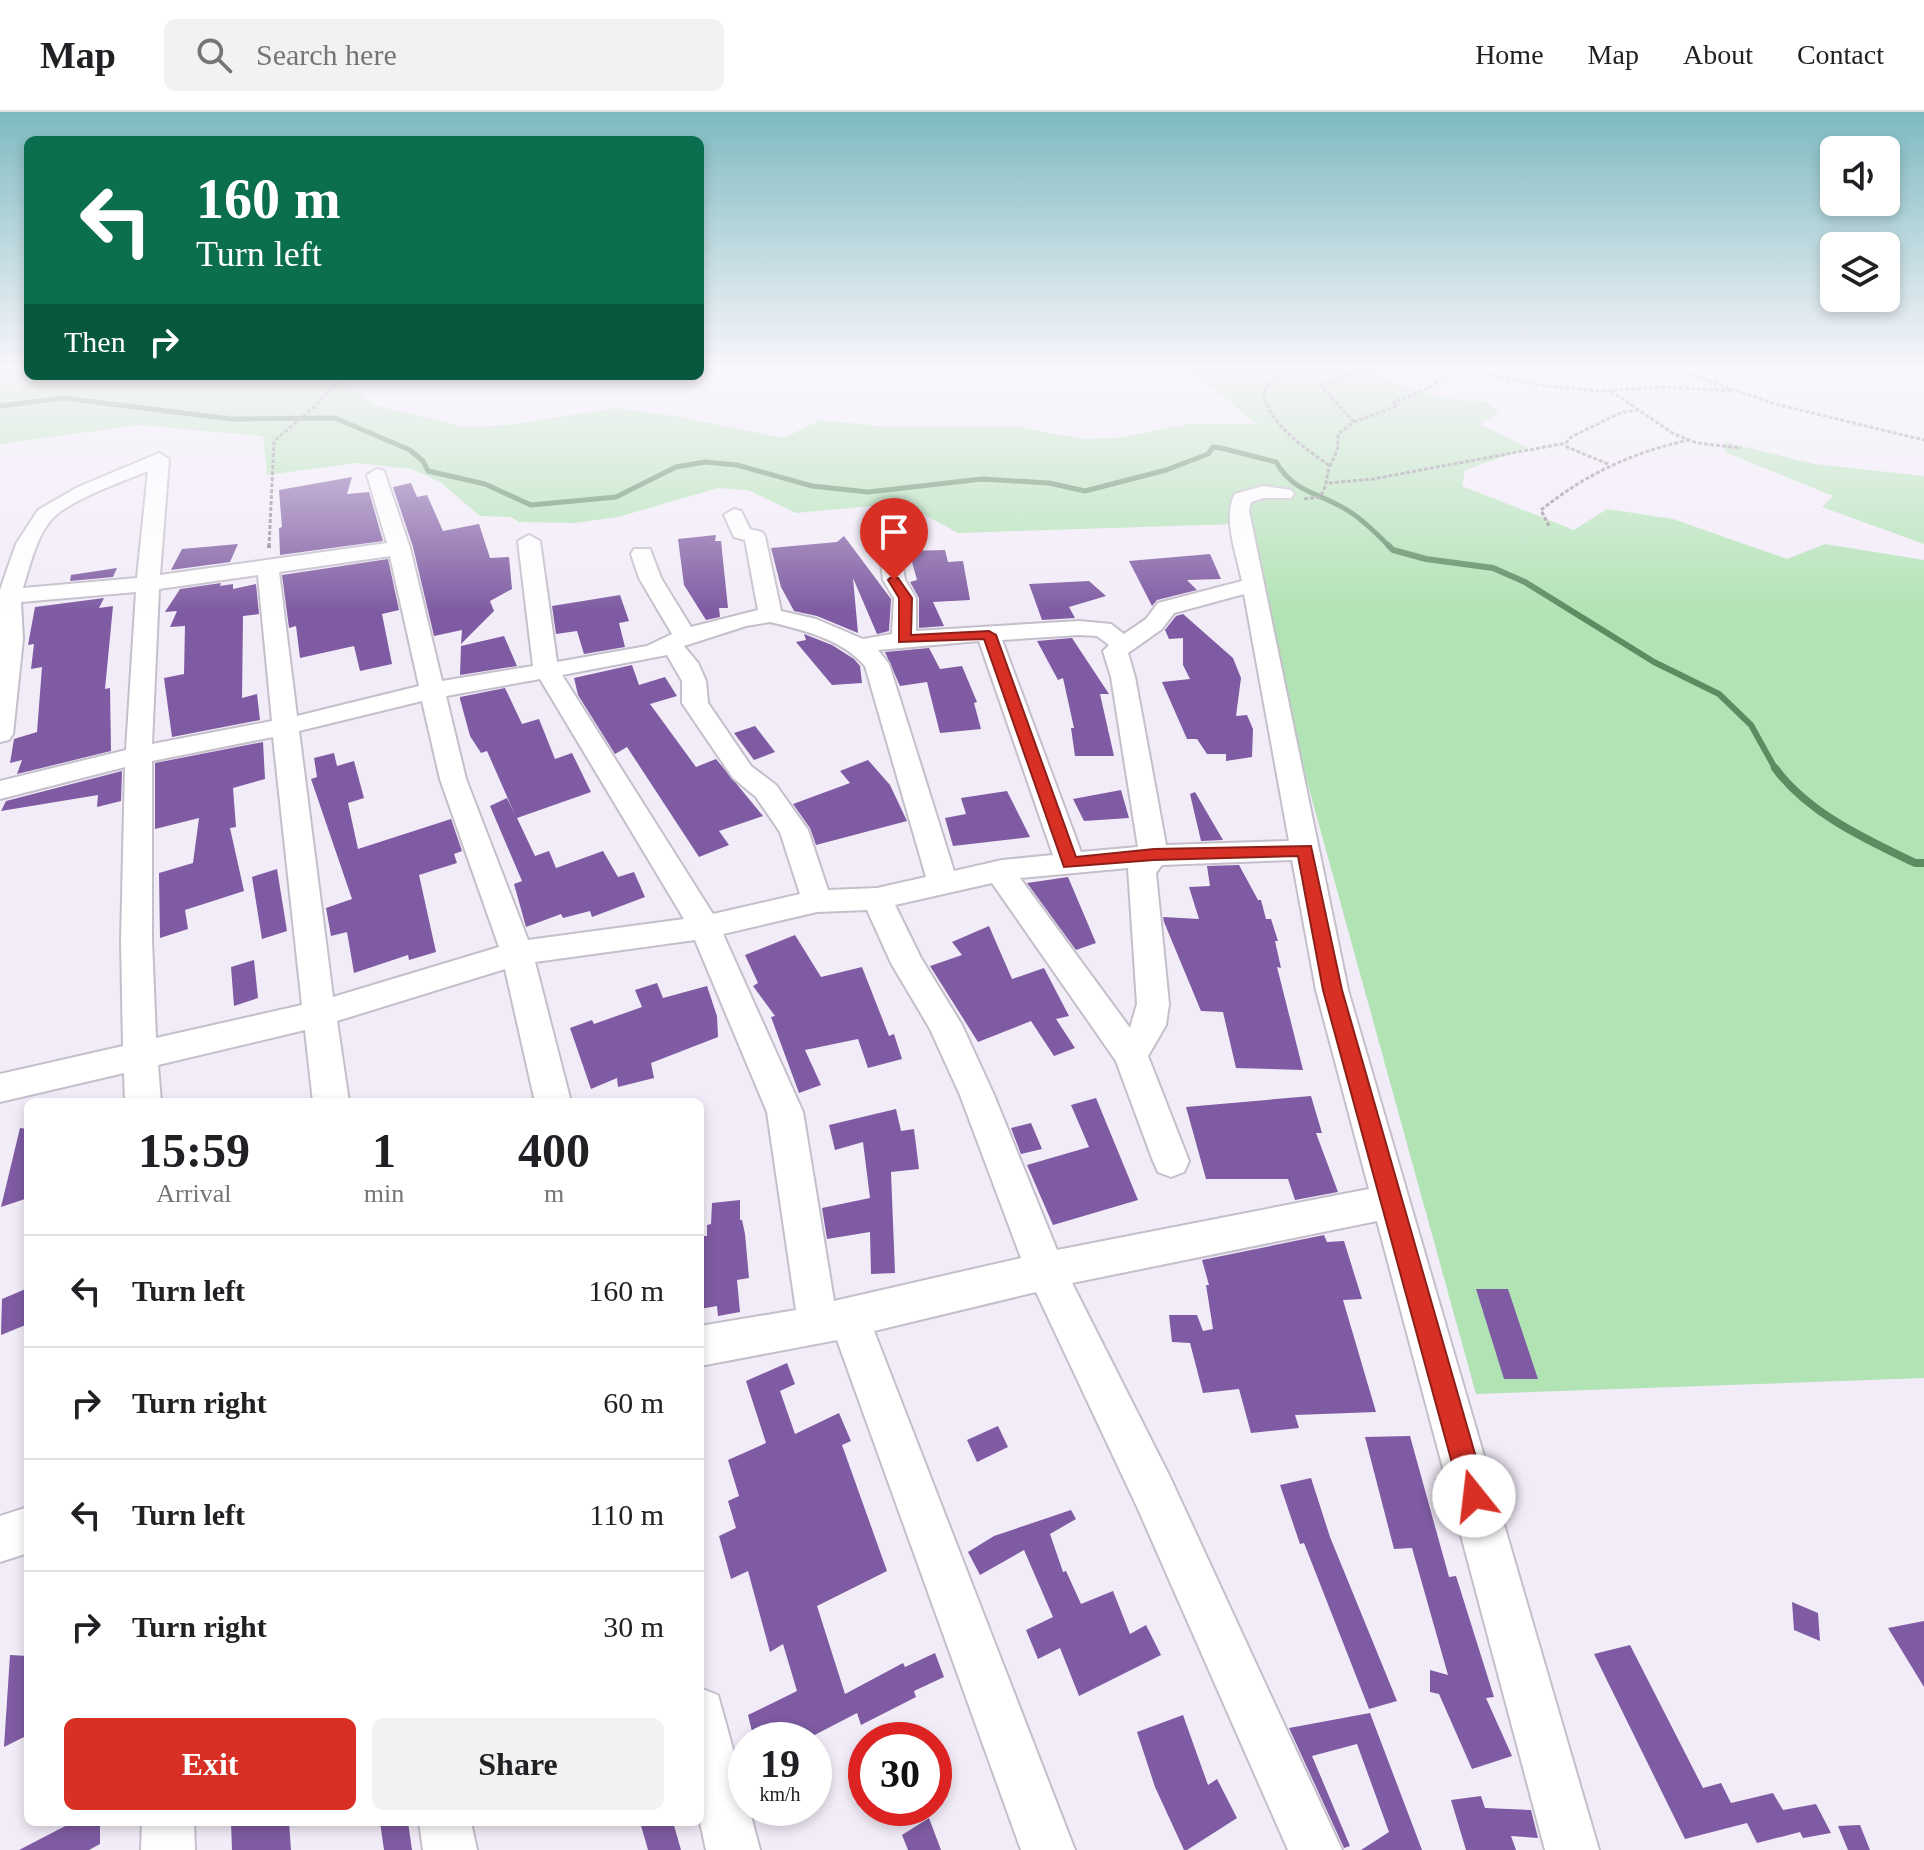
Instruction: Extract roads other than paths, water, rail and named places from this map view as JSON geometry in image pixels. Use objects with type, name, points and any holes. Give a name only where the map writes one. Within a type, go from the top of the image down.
[{"type":"street","points":[[0,734],[11,639],[5,597],[27,544],[45,514],[85,491],[159,459],[146,584],[137,755],[136,905],[143,1098]]},
{"type":"street","points":[[377,475],[435,690],[453,779],[517,953],[552,1098]]},
{"type":"street","points":[[1284,494],[1263,492],[1242,498],[1239,504],[1332,990],[1572,1850]]},
{"type":"street","points":[[734,515],[741,533],[755,536],[770,615]]},
{"type":"street","points":[[887,528],[894,580],[905,598],[904,639]]},
{"type":"street","points":[[529,541],[546,669],[705,927],[785,1112],[833,1321],[1048,1850]]},
{"type":"street","points":[[5,597],[268,569],[399,548]]},
{"type":"street","points":[[642,554],[694,681],[695,703],[742,772],[766,791],[794,830],[817,901]]},
{"type":"street","points":[[268,569],[330,1098]]},
{"type":"street","points":[[1131,1055],[1149,1025],[1153,1004],[1141,871],[1154,855],[1123,677],[1115,651],[1154,624],[1166,608],[1253,585]]},
{"type":"street","points":[[0,790],[137,755],[288,726],[435,690],[546,669],[610,662],[654,652],[677,640],[743,619],[770,615],[808,624],[861,646],[877,664],[943,883]]},
{"type":"street","points":[[861,646],[904,639],[1103,629],[1124,645]]},
{"type":"street","points":[[989,635],[1070,863]]},
{"type":"street","points":[[0,1088],[140,1058],[319,1014],[517,953],[705,927],[817,901],[877,899],[1002,870],[1154,855],[1305,850]]},
{"type":"street","points":[[1002,870],[1008,886],[1131,1055],[1171,1161]]},
{"type":"street","points":[[877,899],[907,963],[945,1025],[977,1095],[1046,1271],[1154,1493],[1315,1850]]},
{"type":"street","points":[[704,1345],[833,1321],[1046,1271],[1392,1201]]},
{"type":"street","points":[[0,1539],[24,1531]]},
{"type":"street","points":[[704,1730],[733,1850]]},
{"type":"street","points":[[168,1826],[168,1850]]},
{"type":"street","points":[[446,1826],[450,1850]]},
{"type":"waterway","points":[[410,450],[423,461],[428,471],[485,484],[531,505],[616,497],[676,467],[705,462],[737,465],[812,486],[868,492],[982,479],[1049,483],[1085,491],[1166,470],[1208,454],[1211,450]]},
{"type":"waterway","points":[[1229,450],[1276,462],[1299,486],[1353,514],[1390,547]]},
{"type":"waterway","points":[[1390,547],[1426,559],[1493,568],[1525,582],[1654,662],[1719,694],[1751,725],[1776,770]]},
{"type":"waterway","points":[[1775,768],[1788,784],[1821,812],[1915,863],[1924,863]]}]
